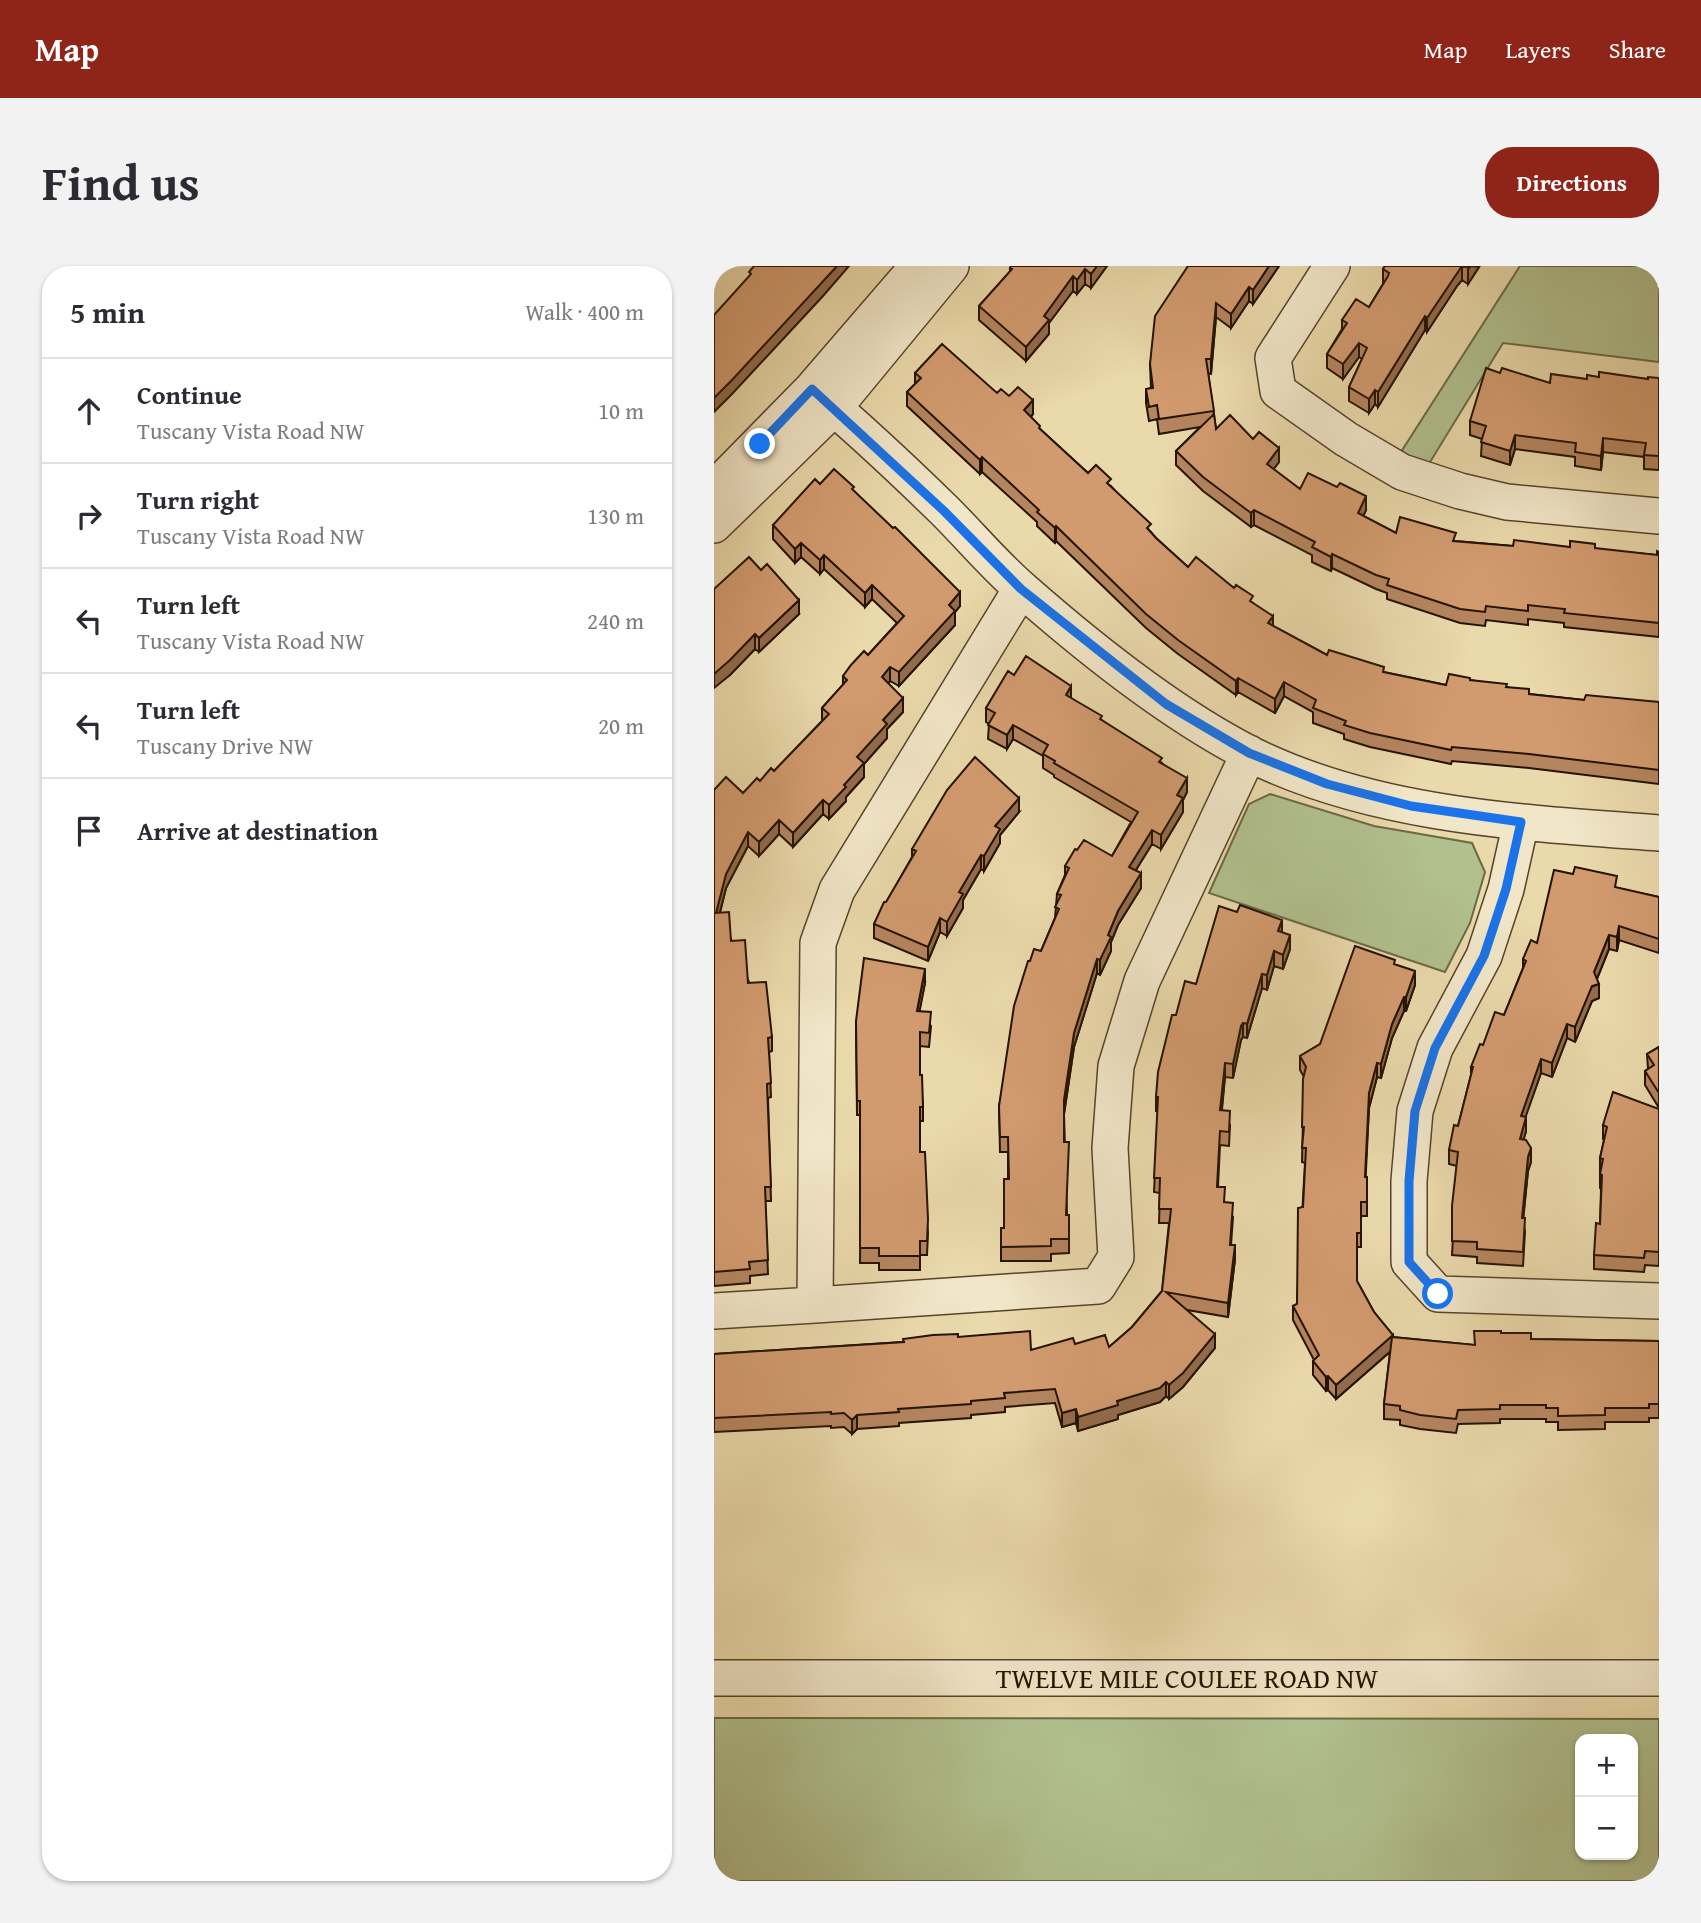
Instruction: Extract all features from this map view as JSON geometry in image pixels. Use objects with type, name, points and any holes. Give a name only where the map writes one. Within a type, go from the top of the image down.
[{"type":"street","points":[[714,489],[823,399],[918,266]]},
{"type":"street","points":[[714,525],[823,399],[951,266]]},
{"type":"street","points":[[1332,266],[1273,358],[1278,391],[1346,439],[1402,472],[1460,491],[1507,502],[1659,516]]},
{"type":"street","points":[[823,399],[944,511],[1021,589],[1166,704],[1249,753],[1327,784],[1399,803],[1521,822],[1659,833]]},
{"type":"street","points":[[815,1304],[818,943],[837,890],[1021,589]]},
{"type":"street","points":[[714,1311],[1098,1286],[1116,1257],[1110,1148],[1116,1066],[1142,981],[1249,753]]},
{"type":"street","points":[[1521,822],[1506,889],[1484,956],[1435,1048],[1415,1111],[1409,1181],[1409,1262],[1438,1294],[1659,1301]]},
{"type":"street","name":"TWELVE MILE COULEE ROAD NW","points":[[714,1678],[1659,1678]]},
{"type":"green space","points":[[1520,266],[1659,266],[1659,362],[1503,343],[1427,467],[1401,452]]},
{"type":"green space","points":[[1270,794],[1374,826],[1472,843],[1485,872],[1470,923],[1445,972],[1209,893],[1249,804]]},
{"type":"green space","points":[[714,1718],[1659,1719],[1659,1881],[714,1881]]},
{"type":"building","points":[[754,266],[837,266],[714,398],[714,315],[751,274],[749,272]]},
{"type":"building","points":[[1011,266],[1097,266],[1091,274],[1085,269],[1077,280],[1073,276],[1044,316],[1049,320],[1026,347],[979,306],[1012,269]]},
{"type":"building","points":[[1188,266],[1269,266],[1253,290],[1249,287],[1231,314],[1216,303],[1211,359],[1206,359],[1214,411],[1159,419],[1157,405],[1149,407],[1146,389],[1153,388],[1150,364],[1155,316]]},
{"type":"building","points":[[1385,266],[1462,266],[1427,318],[1425,316],[1378,392],[1375,390],[1369,399],[1349,387],[1367,348],[1359,343],[1343,364],[1327,354],[1347,323],[1342,320],[1356,299],[1369,307],[1388,276],[1389,273],[1383,269]]},
{"type":"building","points":[[942,344],[997,393],[1001,389],[1009,396],[1018,387],[1033,400],[1024,410],[1039,428],[1088,473],[1096,465],[1111,479],[1107,483],[1151,524],[1147,528],[1156,538],[1188,567],[1196,557],[1234,588],[1236,585],[1253,596],[1250,601],[1273,616],[1268,623],[1327,655],[1329,650],[1384,667],[1383,672],[1446,685],[1449,674],[1470,680],[1507,684],[1506,687],[1529,689],[1529,694],[1584,700],[1586,695],[1659,702],[1659,770],[1529,754],[1452,747],[1451,750],[1370,733],[1344,725],[1346,721],[1313,708],[1316,700],[1284,682],[1275,699],[1238,678],[1236,681],[1146,614],[982,457],[980,460],[907,392],[921,378],[915,373]]},
{"type":"building","points":[[1486,368],[1500,373],[1502,368],[1550,383],[1551,374],[1587,379],[1587,375],[1599,377],[1599,372],[1659,378],[1659,456],[1644,455],[1646,443],[1603,438],[1601,456],[1575,452],[1576,443],[1515,435],[1510,451],[1481,442],[1486,426],[1470,421]]},
{"type":"building","points":[[1214,414],[1216,429],[1230,415],[1253,439],[1259,432],[1279,448],[1267,464],[1300,489],[1308,473],[1337,487],[1340,483],[1366,496],[1358,513],[1396,533],[1400,517],[1456,533],[1453,541],[1513,546],[1514,540],[1570,547],[1570,541],[1595,544],[1595,548],[1657,555],[1657,551],[1659,623],[1564,613],[1565,609],[1528,605],[1528,611],[1486,606],[1485,612],[1460,609],[1387,585],[1389,579],[1332,554],[1331,557],[1312,547],[1315,542],[1254,510],[1251,513],[1203,477],[1176,451]]},
{"type":"building","points":[[834,469],[960,592],[949,605],[955,611],[899,672],[890,667],[882,677],[903,698],[883,720],[887,724],[857,757],[864,763],[844,785],[846,787],[829,805],[823,800],[793,833],[779,820],[759,842],[748,832],[726,874],[716,913],[729,912],[731,941],[745,940],[748,983],[766,982],[772,1037],[768,1038],[771,1083],[767,1084],[771,1187],[765,1187],[768,1260],[749,1262],[750,1269],[714,1272],[714,790],[726,777],[743,793],[757,778],[760,781],[771,768],[774,771],[829,714],[822,708],[847,680],[843,676],[851,665],[864,651],[868,655],[904,616],[872,585],[865,593],[824,555],[820,560],[801,543],[795,549],[773,525],[815,479],[820,484]]},
{"type":"building","points":[[749,557],[761,570],[767,564],[799,600],[759,638],[755,634],[714,674],[714,589]]},
{"type":"building","points":[[1026,656],[1071,686],[1066,695],[1102,716],[1100,719],[1162,758],[1159,762],[1187,778],[1177,795],[1183,798],[1161,835],[1152,830],[1129,867],[1141,873],[1118,911],[1108,935],[1111,937],[1100,960],[1097,959],[1074,1033],[1064,1100],[1064,1142],[1069,1142],[1066,1215],[1069,1215],[1069,1239],[1051,1239],[1051,1246],[1001,1247],[1001,1228],[1004,1228],[1004,1179],[1009,1179],[1008,1137],[1000,1137],[999,1106],[1014,1006],[1028,961],[1034,949],[1041,951],[1059,909],[1055,907],[1061,895],[1057,894],[1069,868],[1065,866],[1075,849],[1077,850],[1084,840],[1112,856],[1138,812],[1054,763],[1055,761],[1043,754],[1048,745],[1013,725],[1007,735],[988,725],[995,713],[986,708],[1008,671],[1014,675]]},
{"type":"building","points":[[975,757],[1019,798],[995,826],[1000,829],[959,892],[963,894],[947,922],[940,918],[928,947],[874,924],[884,902],[916,851],[912,849],[947,790]]},
{"type":"building","points":[[1575,867],[1617,876],[1615,887],[1659,897],[1659,939],[1619,926],[1617,937],[1609,935],[1594,972],[1599,984],[1592,986],[1575,1027],[1567,1024],[1552,1063],[1541,1059],[1521,1116],[1526,1117],[1520,1139],[1526,1140],[1531,1148],[1522,1218],[1525,1218],[1523,1252],[1477,1249],[1477,1242],[1452,1241],[1452,1206],[1458,1152],[1449,1150],[1454,1125],[1458,1126],[1471,1067],[1480,1044],[1483,1045],[1495,1012],[1504,1015],[1526,961],[1523,959],[1531,940],[1537,943],[1554,870],[1573,874]]},
{"type":"building","points":[[1240,905],[1282,920],[1278,931],[1290,935],[1283,955],[1274,951],[1267,975],[1262,974],[1247,1024],[1243,1023],[1241,1026],[1233,1064],[1225,1063],[1220,1110],[1230,1111],[1229,1132],[1220,1131],[1217,1187],[1225,1187],[1224,1202],[1233,1203],[1230,1245],[1235,1245],[1228,1303],[1166,1292],[1215,1334],[1183,1373],[1169,1385],[1166,1382],[1160,1388],[1117,1401],[1118,1405],[1078,1417],[1076,1409],[1062,1413],[1055,1389],[1004,1393],[1005,1398],[971,1401],[971,1404],[857,1415],[852,1420],[844,1413],[831,1412],[714,1418],[714,1354],[904,1342],[903,1339],[933,1335],[958,1334],[958,1337],[1030,1331],[1031,1350],[1073,1338],[1075,1344],[1105,1335],[1109,1347],[1132,1327],[1162,1291],[1171,1209],[1159,1209],[1160,1178],[1154,1178],[1156,1097],[1158,1072],[1172,1015],[1176,1015],[1185,981],[1196,984],[1219,906],[1237,912]]},
{"type":"building","points":[[1355,946],[1395,960],[1394,964],[1415,971],[1392,1024],[1381,1064],[1377,1063],[1369,1093],[1365,1177],[1367,1202],[1361,1202],[1361,1233],[1357,1233],[1357,1281],[1374,1312],[1393,1335],[1336,1385],[1313,1361],[1319,1355],[1293,1306],[1297,1304],[1298,1208],[1303,1207],[1306,1148],[1302,1148],[1302,1127],[1303,1079],[1306,1067],[1300,1056],[1320,1044]]},
{"type":"building","points":[[864,958],[925,969],[917,1011],[931,1012],[929,1033],[920,1032],[923,1107],[920,1107],[920,1152],[925,1152],[928,1219],[927,1241],[920,1241],[920,1256],[879,1256],[879,1248],[860,1248],[860,1101],[857,1101],[856,1021]]},
{"type":"building","points":[[1659,1047],[1659,1093],[1645,1071],[1654,1065],[1647,1054]]},
{"type":"building","points":[[1613,1092],[1659,1109],[1659,1252],[1645,1251],[1644,1258],[1594,1255],[1596,1223],[1600,1224],[1600,1174],[1603,1159],[1600,1158],[1607,1127],[1603,1125]]},
{"type":"building","points":[[1474,1331],[1531,1333],[1531,1339],[1659,1341],[1659,1404],[1649,1404],[1649,1408],[1605,1408],[1605,1415],[1558,1416],[1558,1408],[1546,1408],[1546,1405],[1500,1405],[1500,1409],[1458,1410],[1456,1419],[1420,1415],[1400,1410],[1400,1406],[1384,1404],[1392,1337],[1475,1345]]},
{"type":"route","points":[[760,444],[812,389],[944,511],[1021,589],[1166,704],[1249,753],[1327,784],[1411,806],[1521,822],[1506,889],[1484,956],[1435,1048],[1415,1111],[1409,1181],[1409,1262],[1438,1294]]}]
